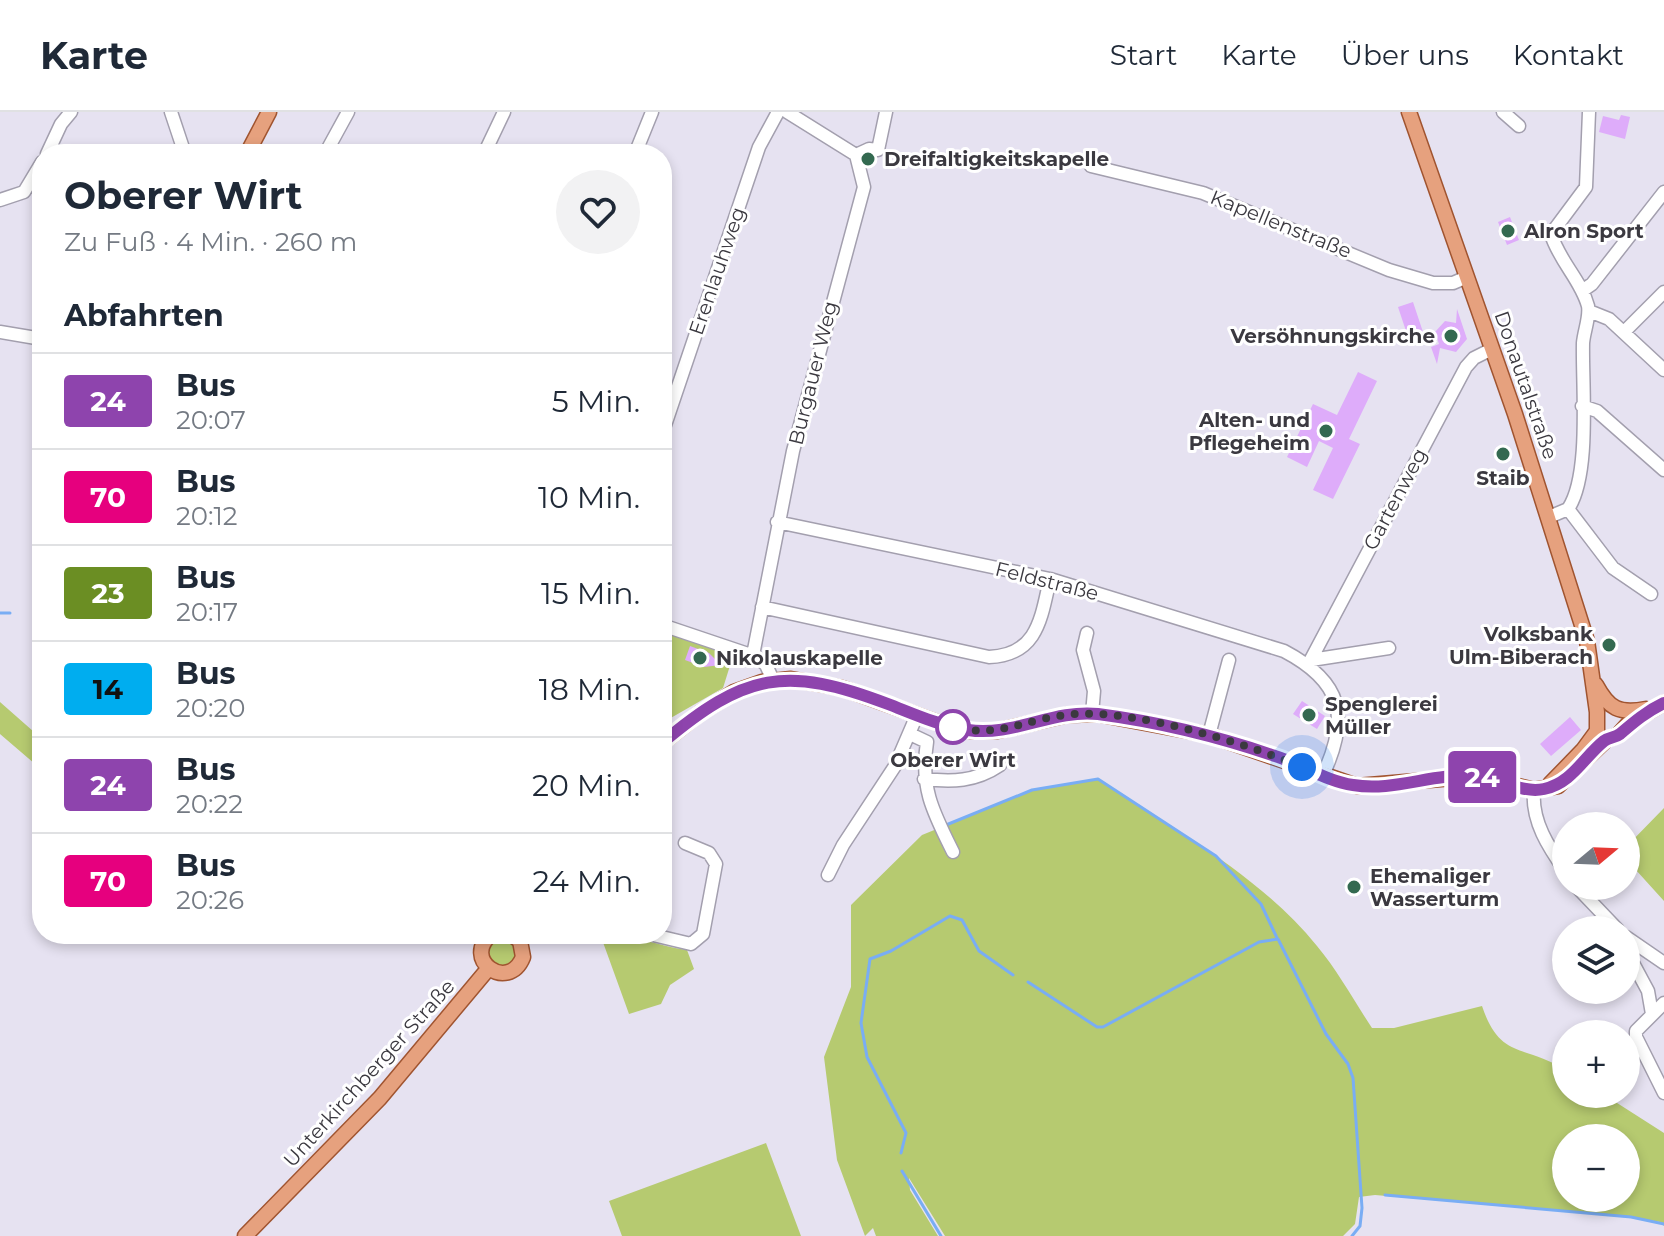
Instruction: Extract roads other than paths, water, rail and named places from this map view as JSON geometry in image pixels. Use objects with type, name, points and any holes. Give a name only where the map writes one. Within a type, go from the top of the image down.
[{"type":"main road","points":[[252,144],[269,112]]},
{"type":"main road","name":"Donautalstraße","points":[[1409,112],[1549,517],[1585,633],[1597,722]]},
{"type":"main road","points":[[1592,675],[1602,696],[1625,718],[1624,728]]},
{"type":"main road","points":[[672,736],[716,703],[767,681],[798,679],[831,685],[960,729],[989,732],[1067,715],[1092,714],[1209,735],[1281,758],[1343,783],[1372,787],[1459,775],[1540,789],[1568,779],[1611,737],[1659,705]]},
{"type":"main road","points":[[1540,789],[1589,743],[1603,710],[1629,712],[1659,705]]},
{"type":"main road","points":[[1597,722],[1602,734],[1611,737]]},
{"type":"main road","points":[[483,944],[480,951],[488,969],[501,974],[519,966],[523,954],[518,944]]},
{"type":"main road","name":"Unterkirchberger Straße","points":[[245,1236],[380,1098],[488,969]]},
{"type":"street","points":[[53,144],[71,112]]},
{"type":"street","points":[[171,112],[182,144]]},
{"type":"street","points":[[330,144],[348,112]]},
{"type":"street","points":[[489,144],[504,112]]},
{"type":"street","points":[[639,144],[652,112]]},
{"type":"street","name":"Erenlauhweg","points":[[672,404],[759,147],[778,112]]},
{"type":"street","points":[[787,112],[856,155],[869,149],[878,150],[886,112]]},
{"type":"street","points":[[1503,112],[1519,126]]},
{"type":"street","points":[[1549,517],[1568,509],[1580,478],[1584,334],[1589,311],[1582,291],[1558,253],[1551,233],[1586,187],[1589,112]]},
{"type":"street","name":"Burgauer Weg","points":[[753,655],[777,522],[828,311],[864,187],[856,155]]},
{"type":"street","name":"Kapellenstraße","points":[[1091,166],[1203,193],[1389,270],[1433,283],[1449,283],[1467,277]]},
{"type":"street","points":[[0,200],[24,192],[32,180]]},
{"type":"street","points":[[1582,291],[1592,284],[1664,192]]},
{"type":"street","points":[[1624,332],[1664,292]]},
{"type":"street","points":[[1589,311],[1609,319],[1664,369]]},
{"type":"street","points":[[0,332],[32,337]]},
{"type":"street","name":"Gartenweg","points":[[1309,662],[1467,366],[1474,358],[1492,349]]},
{"type":"street","points":[[1582,406],[1597,411],[1664,470]]},
{"type":"street","points":[[1568,509],[1613,568],[1651,594]]},
{"type":"street","name":"Feldstraße","points":[[777,522],[1050,579],[1273,647],[1309,662],[1333,693],[1339,717],[1338,737],[1323,775]]},
{"type":"street","points":[[762,607],[989,657],[1005,657],[1028,643],[1034,634],[1050,579]]},
{"type":"street","points":[[672,628],[753,655],[766,665],[767,681]]},
{"type":"street","points":[[1087,633],[1083,650],[1094,691],[1092,714]]},
{"type":"street","points":[[1309,662],[1389,648]]},
{"type":"street","points":[[1209,735],[1229,660]]},
{"type":"street","points":[[828,875],[843,845],[895,766],[917,715]]},
{"type":"street","points":[[910,734],[927,742],[924,779],[931,805],[953,852]]},
{"type":"street","points":[[924,779],[952,782],[970,779],[987,774],[1000,765]]},
{"type":"street","points":[[1540,789],[1535,813],[1543,838],[1552,851]]},
{"type":"street","points":[[672,939],[691,944],[703,934],[716,864],[709,853],[685,843]]},
{"type":"street","points":[[1589,900],[1603,916]]},
{"type":"street","points":[[1640,947],[1664,963]]},
{"type":"street","points":[[1640,976],[1648,991],[1652,1014]]},
{"type":"street","points":[[1664,1003],[1636,1031],[1636,1037],[1664,1093]]},
{"type":"waterway","points":[[0,613],[10,613]]},
{"type":"waterway","points":[[946,825],[1032,790],[1098,779],[1216,856],[1261,904],[1277,938]]},
{"type":"waterway","points":[[901,1153],[906,1133],[867,1057],[861,1023],[870,959],[891,951],[950,916],[962,920],[979,951],[1013,975]]},
{"type":"waterway","points":[[1028,982],[1097,1027],[1103,1027],[1259,942],[1278,939],[1326,1034],[1348,1064],[1353,1078],[1362,1208],[1360,1226],[1352,1236]]},
{"type":"waterway","points":[[902,1171],[941,1236]]},
{"type":"waterway","points":[[1385,1195],[1631,1217],[1664,1224]]},
{"type":"place","name":"Dreifaltigkeitskapelle","points":[[868,159]]},
{"type":"place","name":"Alron Sport","points":[[1508,231]]},
{"type":"place","name":"Versöhnungskirche","points":[[1451,336]]},
{"type":"place","name":"Alten- und Pflegeheim","points":[[1326,431]]},
{"type":"place","name":"Staib","points":[[1503,454]]},
{"type":"place","name":"Volksbank Ulm-Biberach","points":[[1609,645]]},
{"type":"place","name":"Nikolauskapelle","points":[[700,658]]},
{"type":"place","name":"Spenglerei Müller","points":[[1309,715]]},
{"type":"place","name":"Oberer Wirt","points":[[953,727]]},
{"type":"place","name":"Ehemaliger Wasserturm","points":[[1354,887]]}]
